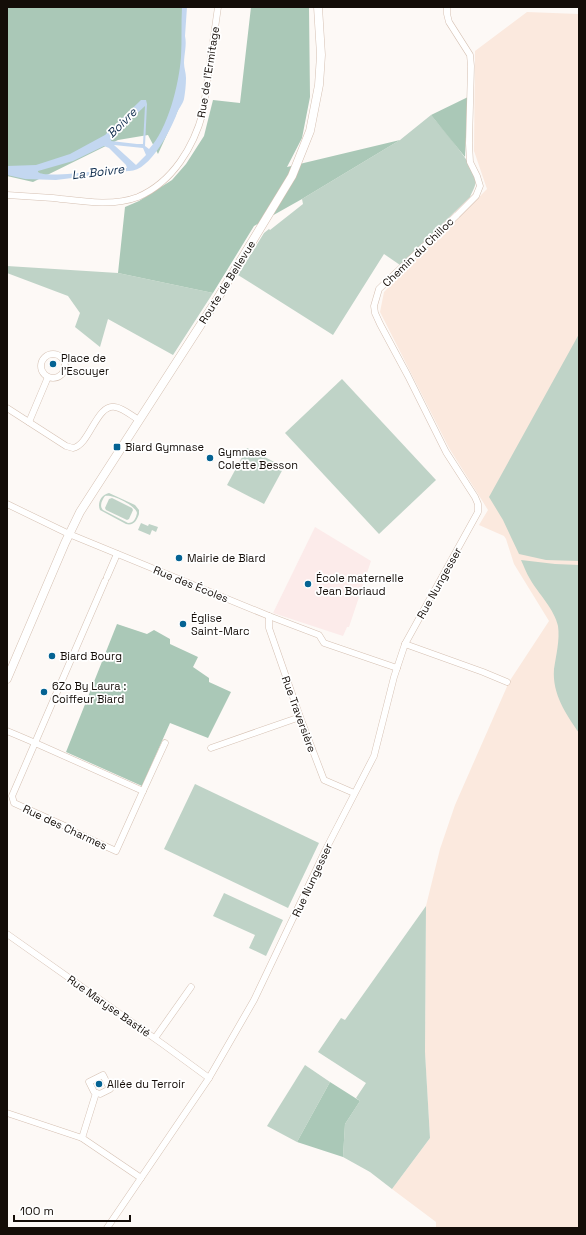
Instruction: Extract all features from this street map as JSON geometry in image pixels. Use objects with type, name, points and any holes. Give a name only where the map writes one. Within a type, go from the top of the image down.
[{"type":"street","name":"Rue de l’Ermitage","points":[[7,195],[113,202],[138,196],[153,188],[167,177],[179,164],[199,127],[203,112],[218,7]]},
{"type":"street","name":"Route de Bellevue","points":[[7,679],[69,534],[80,512],[140,420],[278,201],[300,159],[310,131],[319,85],[321,55],[318,7]]},
{"type":"street","name":"Chemin du Chilloc","points":[[447,7],[449,22],[470,55],[470,162],[480,186],[476,196],[380,289],[374,306],[375,313],[380,324],[446,452],[475,497],[478,504],[478,512]]},
{"type":"street","points":[[29,422],[48,377]]},
{"type":"street","points":[[7,408],[66,446],[72,448],[80,445],[101,413],[109,407],[114,406],[120,408],[140,420]]},
{"type":"street","name":"Rue des Écoles","points":[[7,504],[69,534],[269,616],[319,634],[324,643],[397,668]]},
{"type":"street","name":"Rue Nungesser","points":[[107,1228],[209,1078],[254,1000],[354,793],[374,756],[397,668],[406,644],[478,512]]},
{"type":"street","points":[[35,743],[117,554]]},
{"type":"street","name":"Rue Traversière","points":[[269,616],[269,628],[324,780],[354,793]]},
{"type":"street","points":[[406,644],[507,682]]},
{"type":"street","points":[[211,748],[300,717]]},
{"type":"street","points":[[7,731],[143,791],[165,742]]},
{"type":"street","name":"Rue des Charmes","points":[[35,743],[12,796],[14,803],[116,851],[143,791]]},
{"type":"street","name":"Rue Maryse Bastié","points":[[7,934],[155,1038],[209,1078]]},
{"type":"street","points":[[155,1038],[191,987]]},
{"type":"street","points":[[82,1138],[96,1093]]},
{"type":"street","points":[[7,1113],[82,1138],[141,1178]]},
{"type":"shaded area","points":[[527,12],[579,14],[579,1228],[436,1228],[436,1222],[392,1189],[430,1138],[425,1053],[426,906],[440,849],[455,805],[509,682],[549,621],[514,564],[504,536],[479,525],[488,510],[449,448],[380,312],[384,292],[487,189],[474,151],[475,51]]},
{"type":"shaded area","points":[[315,527],[371,561],[349,627],[347,627],[343,636],[273,613]]},
{"type":"green space","points":[[7,7],[186,7],[179,108],[158,154],[148,135],[118,140],[33,182],[7,176]]},
{"type":"green space","points":[[251,7],[309,7],[310,97],[302,138],[287,167],[400,140],[254,226],[213,293],[118,273],[125,207],[139,201],[172,180],[186,164],[204,136],[213,100],[240,103]]},
{"type":"green space","points":[[468,97],[465,157],[431,115]]},
{"type":"green space","points":[[431,115],[470,165],[476,179],[473,191],[470,197],[400,265],[384,254],[333,335],[238,275],[264,233],[303,204],[302,199],[400,140]]},
{"type":"green space","points":[[7,266],[118,273],[213,293],[173,355],[108,319],[100,347],[75,327],[80,313],[68,296],[7,273]]},
{"type":"green space","points":[[579,334],[579,561],[546,560],[519,554],[503,520],[489,497]]},
{"type":"green space","points":[[342,379],[436,480],[379,534],[285,433]]},
{"type":"green space","points":[[247,448],[284,467],[264,504],[227,485]]},
{"type":"green space","points":[[109,493],[135,505],[139,510],[139,514],[135,522],[126,524],[100,510],[99,502],[106,494]],"holes":[[[105,496],[109,496],[129,504],[136,510],[137,513],[133,521],[128,523],[103,510],[101,507],[102,501]]]},
{"type":"green space","points":[[112,498],[132,508],[133,510],[129,519],[127,520],[106,510],[105,508],[109,499]]},
{"type":"green space","points":[[141,523],[148,526],[149,524],[158,527],[156,532],[152,530],[150,535],[138,530]]},
{"type":"green space","points":[[521,560],[579,565],[579,733],[565,711],[555,687],[554,669],[558,648],[558,626],[556,620],[550,608],[533,584]]},
{"type":"green space","points":[[117,624],[147,634],[154,630],[170,639],[170,644],[198,657],[193,667],[209,678],[209,682],[231,692],[208,738],[170,723],[142,786],[66,752]]},
{"type":"green space","points":[[195,784],[319,843],[288,908],[164,849]]},
{"type":"green space","points":[[224,893],[283,920],[266,956],[249,948],[255,935],[213,916]]},
{"type":"green space","points":[[426,906],[425,1052],[430,1138],[392,1189],[370,1172],[343,1157],[345,1124],[360,1101],[356,1098],[366,1083],[318,1052],[341,1018],[345,1020]]},
{"type":"green space","points":[[305,1065],[330,1082],[297,1142],[267,1126]]},
{"type":"green space","points":[[330,1082],[360,1101],[345,1124],[343,1157],[297,1142]]},
{"type":"water","points":[[182,7],[187,7],[184,63],[186,81],[184,99],[170,130],[158,149],[144,165],[136,170],[56,180],[25,179],[7,175],[7,166],[36,165],[70,154],[105,135],[141,100],[146,100],[147,104],[145,146],[149,149],[162,130],[175,93],[181,57]],"holes":[[[145,106],[143,144],[111,141],[113,136]],[[114,145],[143,148],[146,155],[136,165]],[[104,146],[109,148],[126,165],[127,168],[66,174],[43,174],[38,172],[73,161]]]},
{"type":"place","name":"Place de l’Escuyer","points":[[53,364]]},
{"type":"place","name":"Biard Gymnase","points":[[117,447]]},
{"type":"place","name":"Gymnase Colette Besson","points":[[210,458]]},
{"type":"place","name":"Mairie de Biard","points":[[179,558]]},
{"type":"place","name":"École maternelle Jean Boriaud","points":[[308,584]]},
{"type":"place","name":"Église Saint-Marc","points":[[183,624]]},
{"type":"place","name":"Biard Bourg","points":[[52,656]]},
{"type":"place","name":"6Zo By Laura : Coiffeur Biard","points":[[44,692]]},
{"type":"place","name":"Allée du Terroir","points":[[99,1084]]},
{"type":"water label","name":"Boivre","points":[[122,123]]},
{"type":"water label","name":"La Boivre","points":[[98,172]]}]
